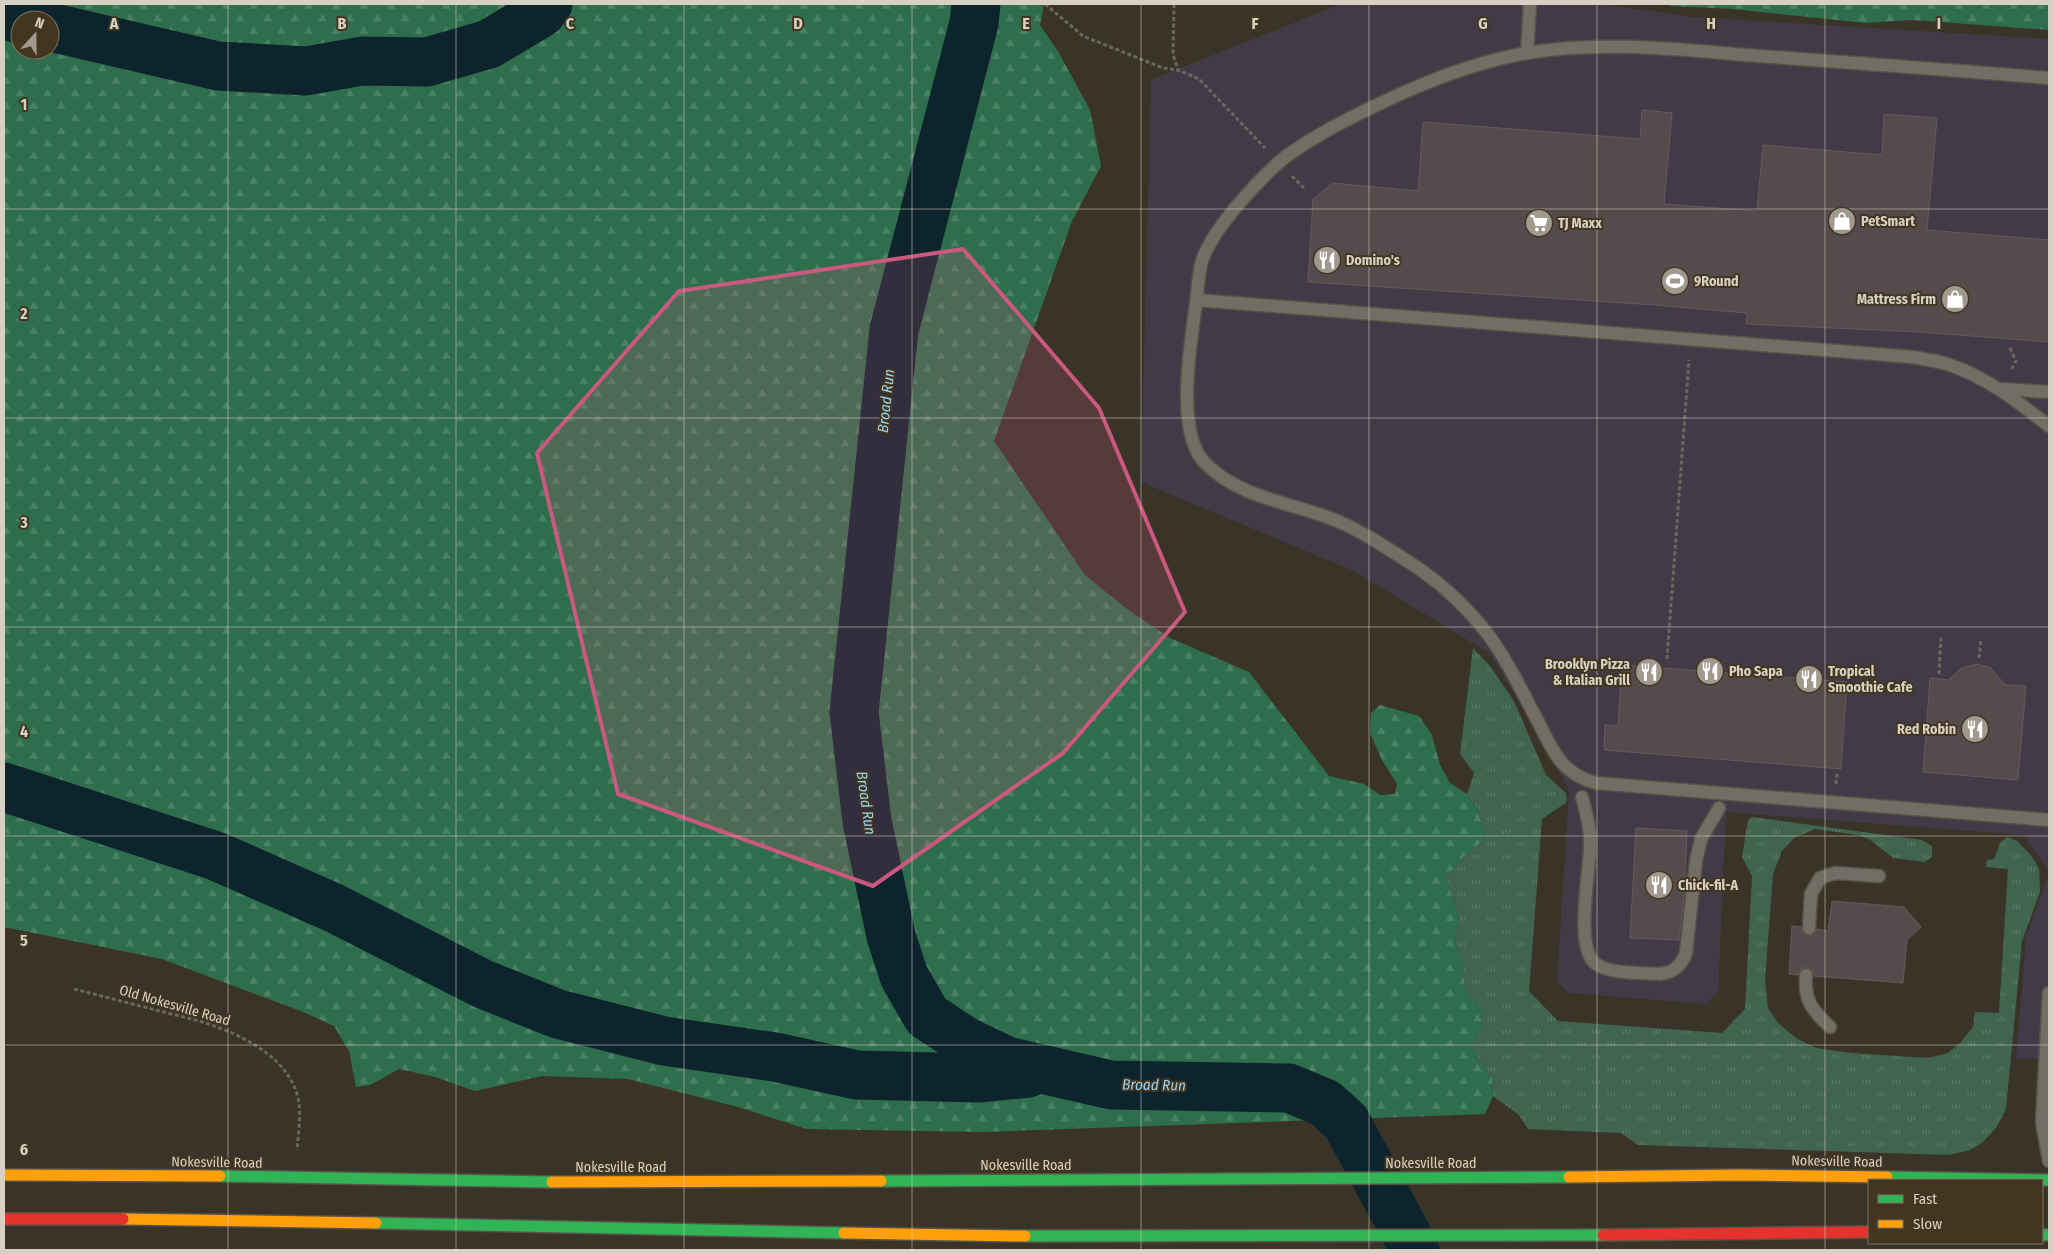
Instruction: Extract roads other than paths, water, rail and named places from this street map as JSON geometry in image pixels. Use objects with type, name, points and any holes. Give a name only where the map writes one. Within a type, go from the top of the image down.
[{"type":"highway","name":"Nokesville Road","points":[[4,1175],[198,1176],[516,1182],[1244,1180],[1750,1175],[1989,1179]]},
{"type":"highway","points":[[4,1219],[200,1218],[1001,1236],[1523,1236],[1868,1232]]},
{"type":"lane","points":[[1528,53],[1530,4]]},
{"type":"lane","points":[[2049,78],[1662,49],[1593,47],[1528,53],[1458,71],[1399,95],[1314,137],[1279,162],[1239,204],[1214,236],[1201,263],[1188,391],[1189,424],[1202,461],[1225,480],[1258,495],[1328,518],[1360,531],[1426,574],[1448,593],[1488,634],[1536,717],[1553,752],[1565,767],[1584,780],[1596,783],[2049,820]]},
{"type":"lane","points":[[1197,300],[1912,357],[1949,364],[2000,389],[2049,426]]},
{"type":"lane","points":[[2000,389],[2049,392]]},
{"type":"lane","points":[[1582,797],[1589,822],[1590,845],[1583,935],[1588,953],[1595,964],[1607,970],[1660,974],[1668,973],[1683,962],[1686,954],[1696,861],[1701,839],[1719,808]]},
{"type":"lane","points":[[1809,928],[1811,894],[1820,878],[1834,873],[1879,876]]},
{"type":"lane","points":[[1806,975],[1805,989],[1811,1009],[1830,1027]]},
{"type":"lane","points":[[2049,993],[2042,1122],[2049,1161]]},
{"type":"waterway","points":[[60,29],[218,66],[306,71],[362,61],[427,62],[489,44],[541,13],[548,4]]},
{"type":"waterway","name":"Broad Run","points":[[976,4],[974,23],[894,330],[854,712],[867,821],[891,936],[904,976],[927,1016],[965,1041],[1007,1061],[1111,1085],[1289,1088],[1325,1103],[1346,1122],[1415,1250]]},
{"type":"waterway","points":[[4,15],[10,17]]},
{"type":"waterway","points":[[4,787],[216,856],[334,908],[483,984],[558,1014],[664,1041],[775,1057],[857,1075],[978,1078],[1029,1073]]},
{"type":"place","name":"PetSmart","points":[[1842,221]]},
{"type":"place","name":"TJ Maxx","points":[[1539,223]]},
{"type":"place","name":"Domino's","points":[[1327,260]]},
{"type":"place","name":"9Round","points":[[1675,281]]},
{"type":"place","name":"Mattress Firm","points":[[1955,299]]},
{"type":"place","name":"Pho Sapa","points":[[1710,671]]},
{"type":"place","name":"Brooklyn Pizza & Italian Grill","points":[[1649,672]]},
{"type":"place","name":"Tropical Smoothie Cafe","points":[[1809,679]]},
{"type":"place","name":"Red Robin","points":[[1975,729]]},
{"type":"place","name":"Chick-fil-A","points":[[1659,885]]}]
